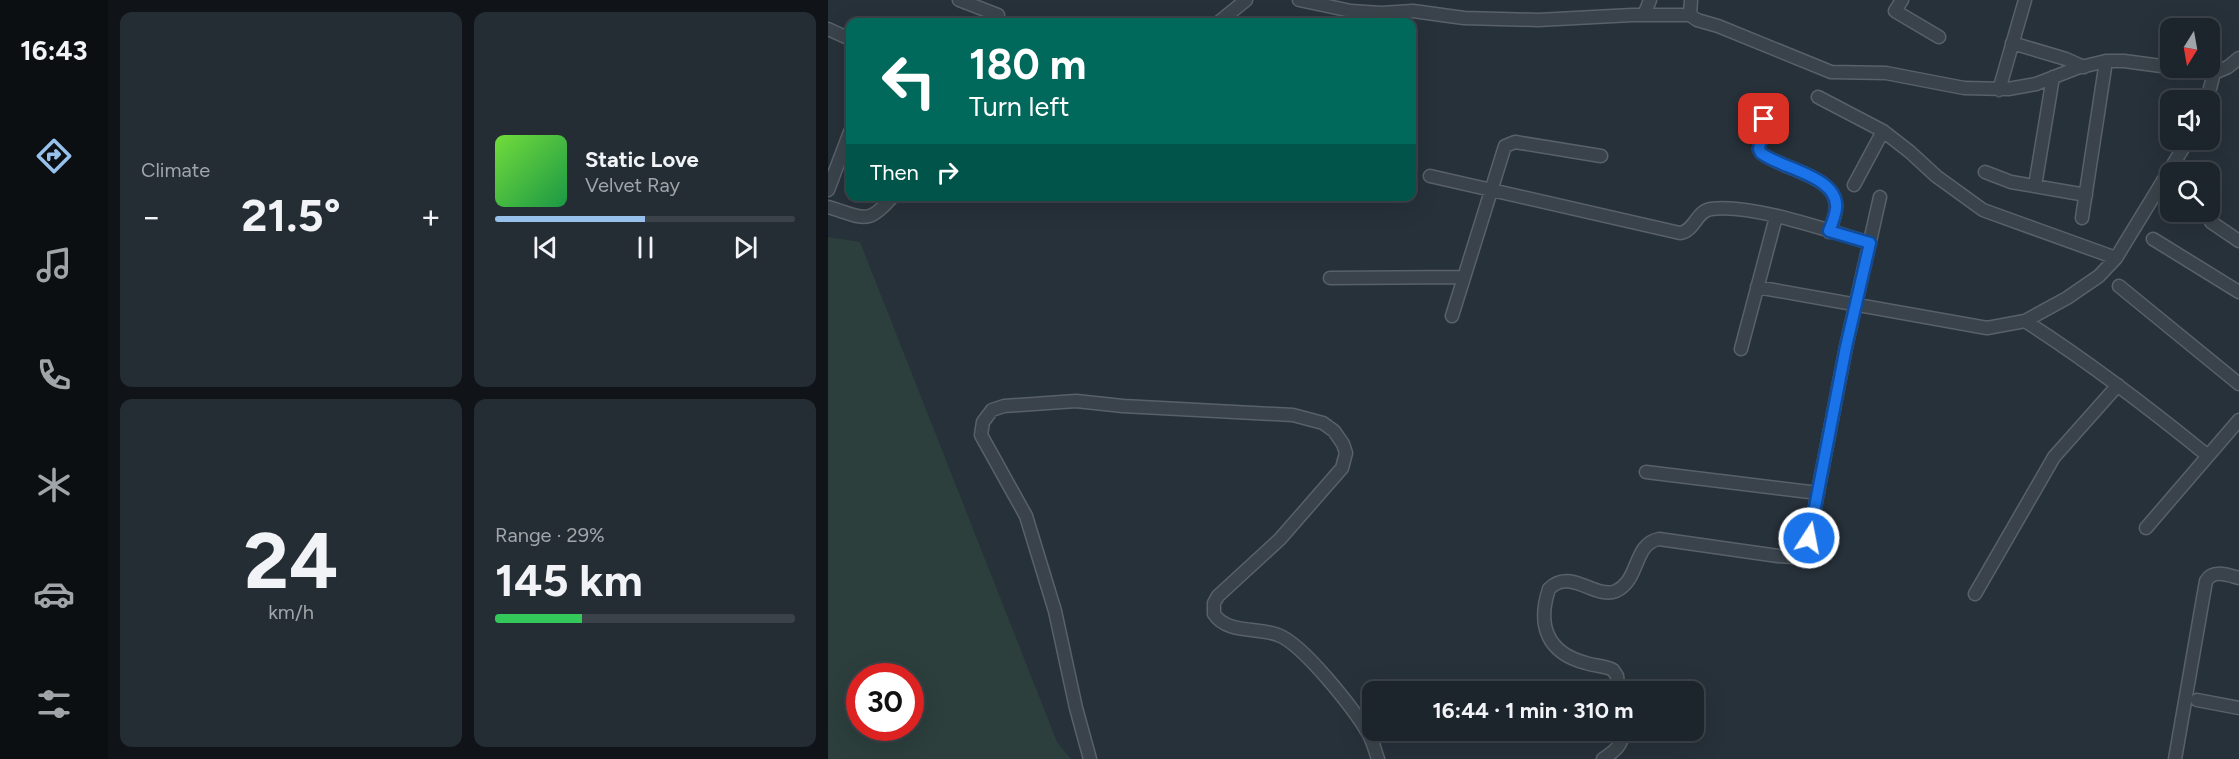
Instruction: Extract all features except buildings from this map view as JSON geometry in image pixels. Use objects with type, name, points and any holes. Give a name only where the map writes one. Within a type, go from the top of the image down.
[{"type":"street","points":[[959,0],[998,15]]},
{"type":"street","points":[[1224,18],[1246,0]]},
{"type":"street","points":[[1299,0],[1351,11],[1381,13],[1413,11],[1464,18],[1538,20],[1690,15],[1697,20],[1718,26],[1831,72],[1886,73],[1964,88],[1999,90],[2036,84],[2106,61],[2160,67]]},
{"type":"street","points":[[1381,13],[1385,0]]},
{"type":"street","points":[[1644,15],[1650,0]]},
{"type":"street","points":[[1690,15],[1691,0]]},
{"type":"street","points":[[1902,0],[1895,11],[1939,37]]},
{"type":"street","points":[[1999,90],[2025,0]]},
{"type":"street","points":[[828,29],[846,37]]},
{"type":"street","points":[[2012,43],[2066,59],[2084,67]]},
{"type":"street","points":[[2220,71],[2239,58]]},
{"type":"street","points":[[2082,218],[2106,61]]},
{"type":"street","points":[[2035,186],[2054,77]]},
{"type":"street","points":[[1818,97],[1883,131],[1910,152],[1936,177],[1983,210],[2116,258]]},
{"type":"street","points":[[1764,119],[1759,149],[1761,153],[1819,180],[1833,194],[1836,207],[1829,231]]},
{"type":"street","points":[[1854,185],[1883,131]]},
{"type":"street","points":[[1452,316],[1490,190],[1502,153],[1508,143],[1515,142],[1601,156]]},
{"type":"street","points":[[828,190],[846,143]]},
{"type":"street","points":[[1757,287],[1987,328],[2025,321],[2067,298],[2099,276],[2116,258],[2182,150]]},
{"type":"street","points":[[1985,172],[2011,182],[2086,195]]},
{"type":"street","points":[[1431,176],[1680,233],[1691,228],[1702,213],[1713,208],[1730,207],[1870,243]]},
{"type":"street","points":[[1618,681],[1613,670],[1575,660],[1549,640],[1545,632],[1545,616],[1547,596],[1552,586],[1565,581],[1584,584],[1607,592],[1617,591],[1631,577],[1644,547],[1652,540],[1659,539],[1778,556],[1799,556],[1806,549],[1880,197]]},
{"type":"street","points":[[828,207],[872,217],[889,201]]},
{"type":"street","points":[[1741,349],[1776,217]]},
{"type":"street","points":[[2211,222],[2239,241]]},
{"type":"street","points":[[2153,239],[2239,292]]},
{"type":"street","points":[[1330,278],[1463,277]]},
{"type":"street","points":[[2119,286],[2239,384]]},
{"type":"street","points":[[2025,321],[2118,385],[2208,456]]},
{"type":"street","points":[[1975,594],[2054,457],[2118,385]]},
{"type":"street","points":[[1090,759],[1076,708],[1055,611],[1026,516],[981,435],[986,415],[1004,406],[1076,401],[1123,406],[1293,415],[1323,423],[1334,430],[1340,437],[1346,453],[1346,460],[1342,468],[1280,538],[1218,596],[1214,609],[1217,618],[1227,626],[1278,634],[1293,643],[1329,681],[1369,734],[1378,759]]},
{"type":"street","points":[[2146,528],[2239,420]]},
{"type":"street","points":[[1646,472],[1818,493]]},
{"type":"street","points":[[2175,759],[2206,581],[2214,574],[2239,578]]},
{"type":"street","points":[[2197,700],[2239,708]]},
{"type":"street","points":[[1603,759],[1618,748],[1622,741]]},
{"type":"green space","points":[[828,237],[860,242],[1057,742],[1071,759],[828,759]]},
{"type":"route","points":[[1764,119],[1759,149],[1761,153],[1819,180],[1829,189],[1836,201],[1836,207],[1829,231],[1870,243],[1846,347],[1809,538]]}]
